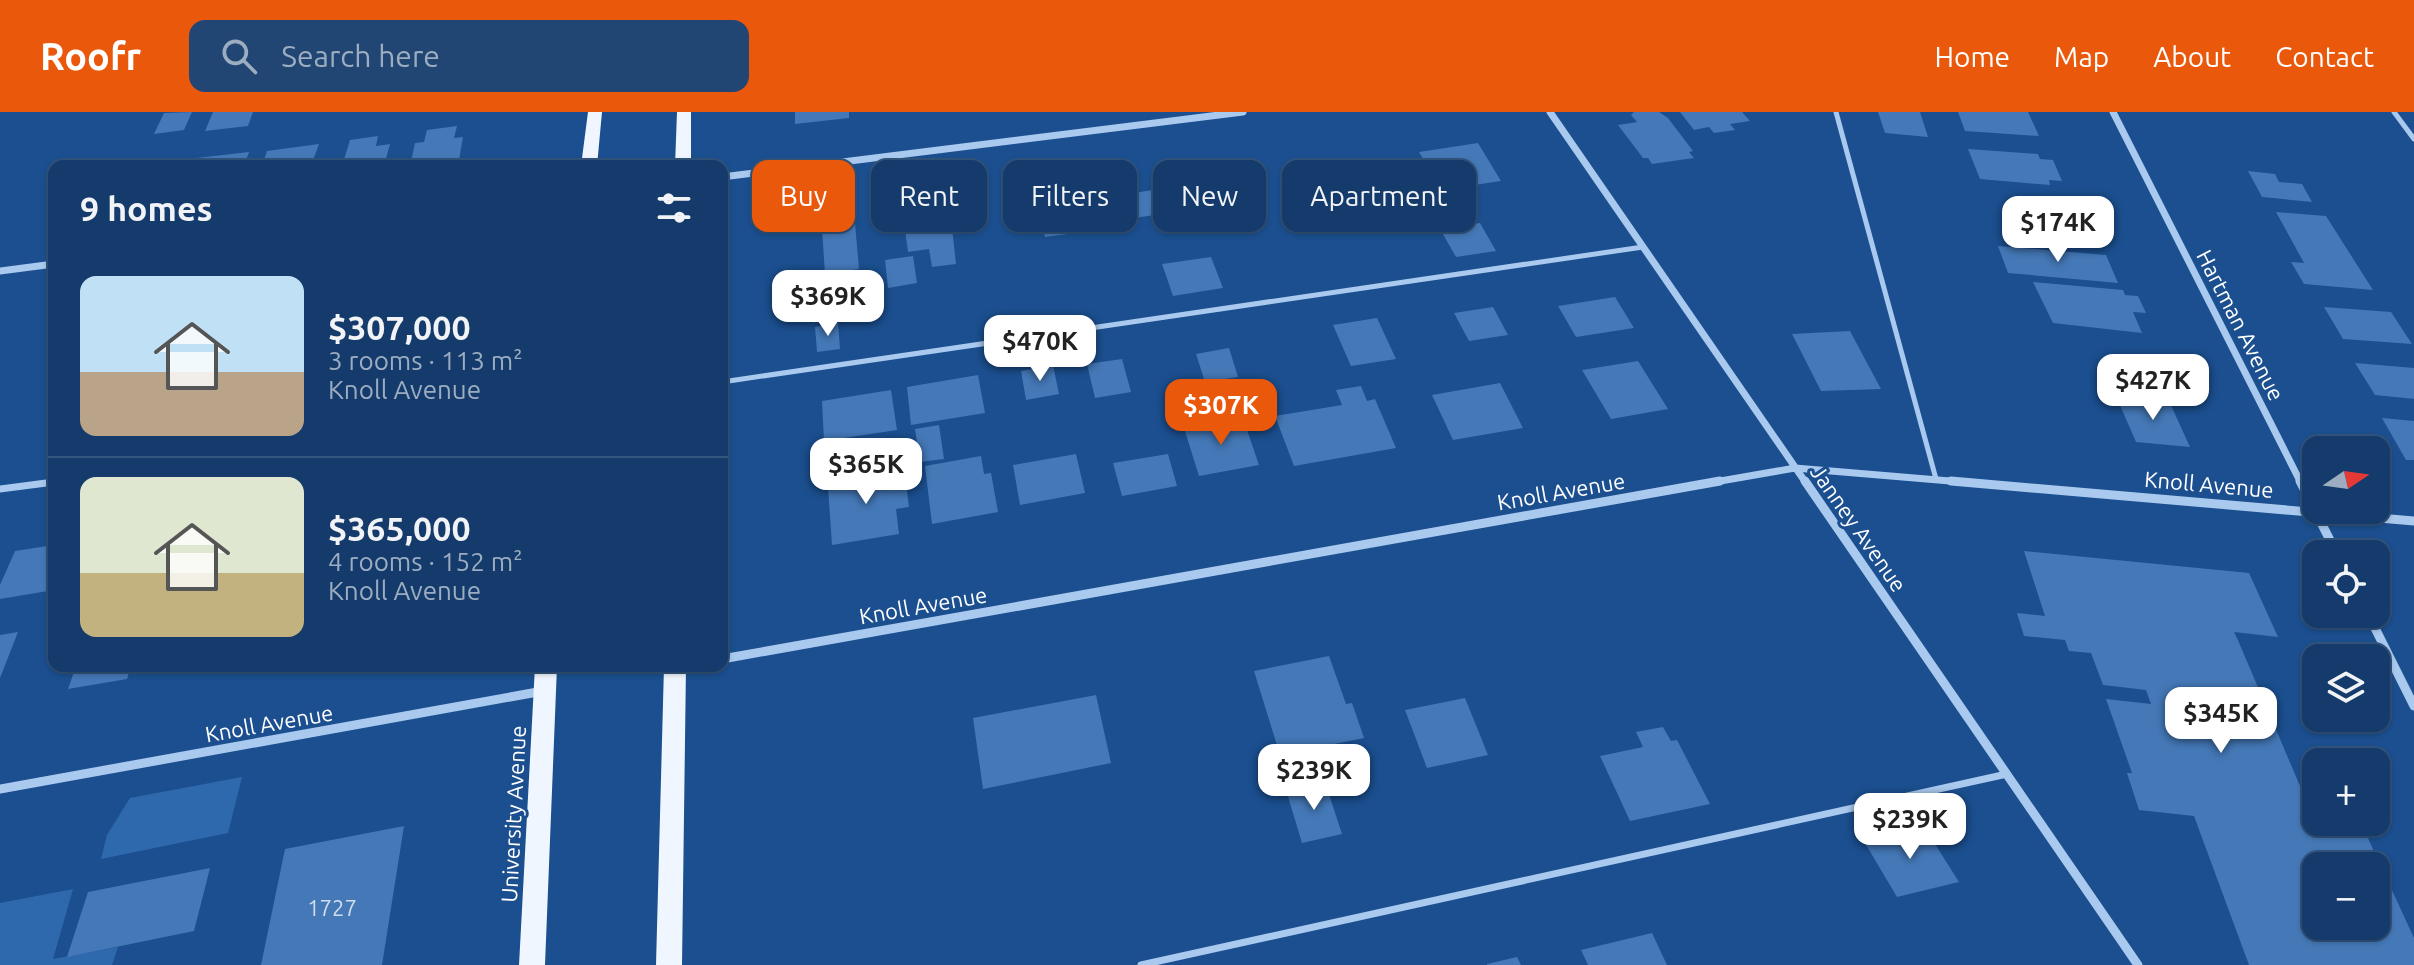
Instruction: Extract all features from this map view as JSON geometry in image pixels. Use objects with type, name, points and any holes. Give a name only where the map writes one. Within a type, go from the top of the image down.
[{"type":"main road","points":[[590,160],[595,112]]},
{"type":"main road","points":[[683,160],[684,112]]},
{"type":"main road","name":"University Avenue","points":[[532,965],[546,672]]},
{"type":"main road","points":[[669,965],[677,672]]},
{"type":"street","points":[[728,176],[1243,112]]},
{"type":"street","name":"Janney Avenue","points":[[1550,112],[2138,965]]},
{"type":"street","name":"Hartman Avenue","points":[[2113,112],[2302,485]]},
{"type":"street","points":[[0,271],[48,265]]},
{"type":"street","name":"Knoll Avenue","points":[[728,658],[1795,468],[2302,510]]},
{"type":"street","name":"Knoll Avenue","points":[[2390,519],[2414,521]]},
{"type":"street","points":[[2375,628],[2414,706]]},
{"type":"street","name":"Knoll Avenue","points":[[0,789],[544,691]]},
{"type":"lane","points":[[1836,112],[1936,479]]},
{"type":"lane","points":[[2394,112],[2414,139]]},
{"type":"lane","points":[[728,381],[1643,247]]},
{"type":"lane","points":[[0,489],[48,483]]},
{"type":"lane","points":[[1141,965],[2007,774]]},
{"type":"shaded area","points":[[242,777],[228,833],[101,859],[107,835],[130,798]]},
{"type":"shaded area","points":[[73,889],[53,959],[118,947],[112,965],[0,965],[0,903]]},
{"type":"building","points":[[192,112],[184,130],[154,134],[164,113]]},
{"type":"building","points":[[213,112],[253,112],[248,126],[205,131]]},
{"type":"building","points":[[795,112],[849,112],[849,118],[795,124]]},
{"type":"building","points":[[1634,112],[1659,112],[1668,118],[1693,151],[1689,152],[1694,158],[1652,164],[1648,158],[1643,158],[1618,125],[1637,122],[1631,115]]},
{"type":"building","points":[[1680,112],[1742,112],[1750,121],[1730,124],[1735,130],[1714,133],[1709,127],[1694,130]]},
{"type":"building","points":[[1878,112],[1920,112],[1928,137],[1885,133]]},
{"type":"building","points":[[1958,112],[2028,112],[2039,136],[1965,131]]},
{"type":"building","points":[[457,126],[454,138],[463,137],[459,160],[411,160],[415,143],[424,142],[427,130]]},
{"type":"building","points":[[378,136],[376,146],[390,144],[386,160],[344,160],[350,140]]},
{"type":"building","points":[[1478,143],[1501,181],[1476,185],[1476,160],[1424,160],[1419,152]]},
{"type":"building","points":[[319,144],[313,160],[264,160],[267,151]]},
{"type":"building","points":[[1968,149],[2038,154],[2040,159],[2053,160],[2062,181],[2049,180],[2050,185],[1980,179]]},
{"type":"building","points":[[249,152],[246,160],[188,159]]},
{"type":"building","points":[[2248,171],[2275,174],[2279,182],[2302,184],[2312,202],[2262,197]]},
{"type":"building","points":[[1153,190],[1153,215],[1137,218],[1137,192]]},
{"type":"building","points":[[2276,212],[2326,216],[2373,290],[2304,284],[2291,262],[2304,263]]},
{"type":"building","points":[[855,223],[859,269],[825,274],[822,232],[855,232]]},
{"type":"building","points":[[1480,223],[1496,251],[1456,257],[1442,232],[1476,232],[1476,224]]},
{"type":"building","points":[[905,232],[952,232],[956,264],[932,267],[929,249],[908,252]]},
{"type":"building","points":[[1044,232],[1082,232],[1045,237]]},
{"type":"building","points":[[1998,246],[2106,255],[2118,283],[2008,273]]},
{"type":"building","points":[[913,256],[917,283],[888,288],[885,260]]},
{"type":"building","points":[[1211,257],[1223,288],[1173,296],[1162,264]]},
{"type":"building","points":[[2033,282],[2123,290],[2125,295],[2138,296],[2146,313],[2133,312],[2142,333],[2053,323]]},
{"type":"building","points":[[1615,297],[1634,328],[1576,337],[1558,306]]},
{"type":"building","points":[[1493,307],[1508,335],[1469,341],[1454,313]]},
{"type":"building","points":[[2324,307],[2391,312],[2412,344],[2343,339]]},
{"type":"building","points":[[1377,318],[1396,359],[1351,366],[1333,325]]},
{"type":"building","points":[[838,323],[840,349],[817,352],[815,327]]},
{"type":"building","points":[[1850,331],[1881,389],[1821,391],[1792,334]]},
{"type":"building","points":[[1229,348],[1238,377],[1205,382],[1196,354]]},
{"type":"building","points":[[1122,359],[1131,392],[1095,398],[1087,364]]},
{"type":"building","points":[[1638,361],[1668,409],[1611,419],[1582,370]]},
{"type":"building","points":[[2355,363],[2414,368],[2414,399],[2375,395]]},
{"type":"building","points":[[1053,365],[1059,394],[1026,400],[1021,371]]},
{"type":"building","points":[[978,375],[985,413],[911,425],[907,387]]},
{"type":"building","points":[[1500,383],[1523,428],[1453,440],[1432,395]]},
{"type":"building","points":[[1361,386],[1367,401],[1375,399],[1396,448],[1294,466],[1275,416],[1342,405],[1336,390]]},
{"type":"building","points":[[891,390],[897,430],[824,441],[822,401]]},
{"type":"building","points":[[2116,396],[2169,401],[2190,447],[2136,442]]},
{"type":"building","points":[[1243,418],[1259,465],[1199,476],[1184,428]]},
{"type":"building","points":[[2382,418],[2414,421],[2414,460],[2406,460]]},
{"type":"building","points":[[939,425],[944,459],[920,462],[915,429]]},
{"type":"building","points":[[1076,454],[1085,493],[1020,505],[1013,465]]},
{"type":"building","points":[[1168,454],[1177,486],[1122,496],[1113,463]]},
{"type":"building","points":[[981,456],[984,474],[991,473],[998,512],[932,524],[925,466]]},
{"type":"building","points":[[878,463],[880,479],[905,475],[909,507],[896,509],[899,534],[832,545],[828,488],[851,484],[849,468]]},
{"type":"building","points":[[48,546],[48,591],[0,599],[0,585],[15,551]]},
{"type":"building","points":[[2024,551],[2249,573],[2278,637],[2234,632],[2302,791],[2302,836],[2367,836],[2374,852],[2302,852],[2302,940],[2390,940],[2390,886],[2414,938],[2414,965],[2249,965],[2194,816],[2139,810],[2127,773],[2132,773],[2106,699],[2151,704],[2146,690],[2103,685],[2091,653],[2069,651],[2065,640],[2024,636],[2017,613],[2045,616]]},
{"type":"building","points":[[18,632],[0,678],[0,635]]},
{"type":"building","points":[[1329,656],[1346,704],[1352,703],[1364,738],[1280,755],[1254,671]]},
{"type":"building","points":[[74,672],[129,672],[127,679],[68,689]]},
{"type":"building","points":[[1096,695],[1111,763],[983,789],[973,718]]},
{"type":"building","points":[[1465,698],[1488,755],[1427,768],[1405,710]]},
{"type":"building","points":[[1663,727],[1671,741],[1677,740],[1710,804],[1630,821],[1600,756],[1643,747],[1636,732]]},
{"type":"building","points":[[1325,782],[1342,834],[1302,843],[1286,790]]},
{"type":"building","points":[[1923,825],[1959,882],[1897,897],[1862,838]]},
{"type":"building","points":[[404,826],[382,965],[261,965],[285,849]]},
{"type":"building","points":[[210,868],[194,931],[67,957],[88,892]]},
{"type":"building","points":[[1652,933],[1667,965],[1588,965],[1581,950]]},
{"type":"building","points":[[1517,957],[1521,965],[1487,965],[1487,964]]}]
